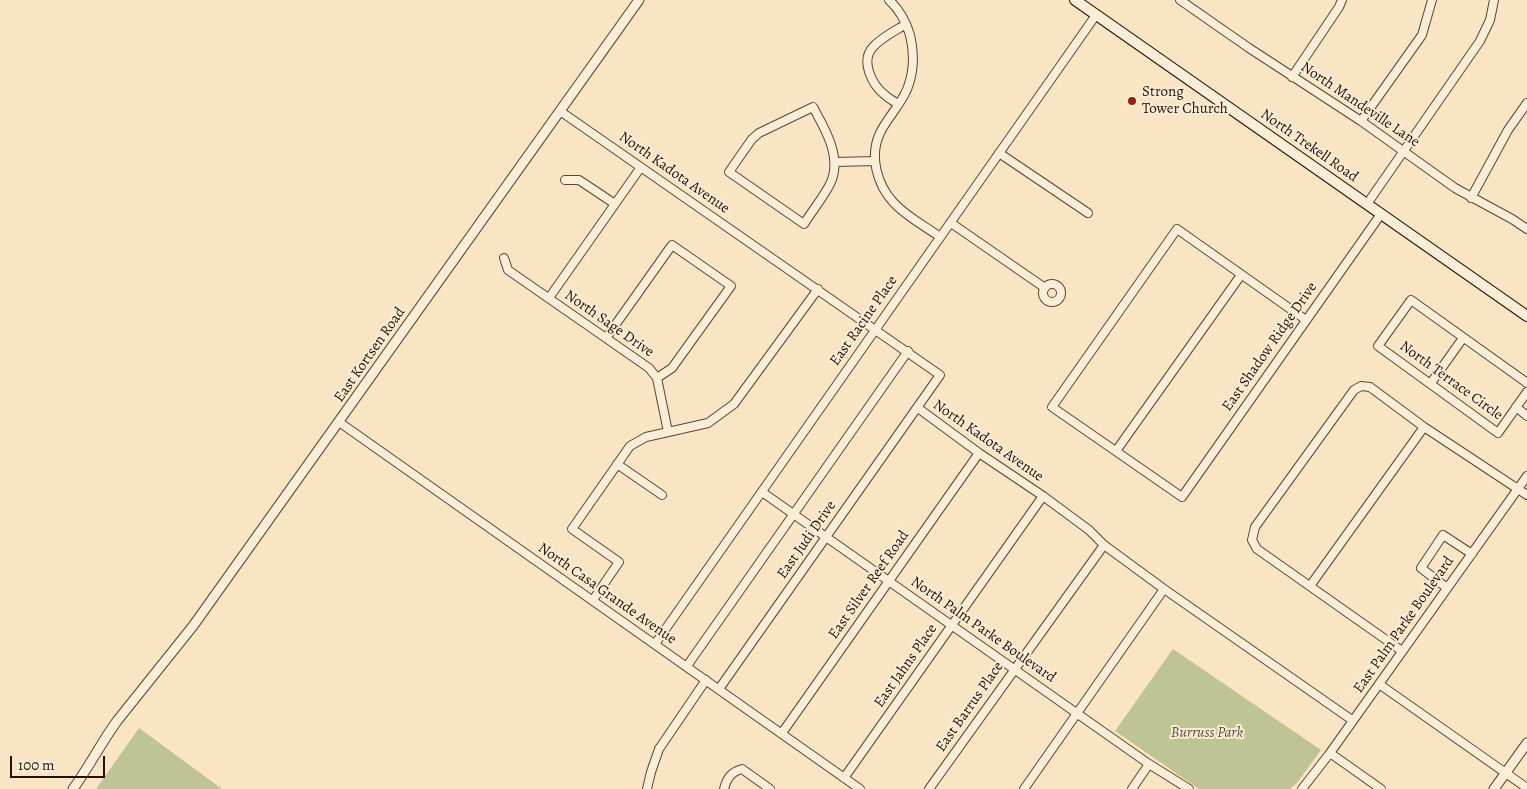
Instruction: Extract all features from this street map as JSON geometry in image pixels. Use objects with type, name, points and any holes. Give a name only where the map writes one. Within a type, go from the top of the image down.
[{"type":"main road","name":"North Trekell Road","points":[[1075,0],[1527,316]]},
{"type":"street","name":"East Kortsen Road","points":[[73,789],[89,768],[106,736],[193,626],[639,0]]},
{"type":"street","points":[[889,0],[895,5],[906,24],[911,41],[913,63],[909,86],[880,132],[876,144],[875,161],[884,189],[894,203],[940,237]]},
{"type":"street","name":"North Mandeville Lane","points":[[1180,0],[1362,122],[1455,188],[1527,229]]},
{"type":"street","points":[[1292,76],[1342,0]]},
{"type":"street","points":[[1362,122],[1422,35],[1432,0]]},
{"type":"street","points":[[1366,204],[1480,41],[1490,20],[1494,0]]},
{"type":"street","name":"East Racine Place","points":[[655,644],[1096,14]]},
{"type":"street","points":[[898,104],[876,86],[867,66],[868,57],[873,47],[906,24]]},
{"type":"street","points":[[1471,198],[1508,130],[1527,103]]},
{"type":"street","points":[[813,107],[829,138],[835,162],[831,183],[804,224],[729,172],[752,139],[759,133],[813,107]]},
{"type":"street","name":"North Kadota Avenue","points":[[560,111],[940,375],[918,408],[1089,530],[1104,545],[1164,590],[1352,720]]},
{"type":"street","points":[[999,153],[1088,213]]},
{"type":"street","points":[[835,162],[875,161]]},
{"type":"street","points":[[549,298],[641,167]]},
{"type":"street","points":[[565,180],[580,180],[615,204]]},
{"type":"street","name":"East Shadow Ridge Drive","points":[[1116,451],[1182,497],[1381,214]]},
{"type":"street","points":[[951,222],[1045,288]]},
{"type":"street","points":[[1241,275],[1116,451],[1052,406],[1177,229],[1306,320]]},
{"type":"street","points":[[606,338],[672,245],[731,286],[672,368],[657,378]]},
{"type":"street","name":"North Sage Drive","points":[[504,258],[508,270],[649,368],[657,378],[668,432]]},
{"type":"street","points":[[592,600],[620,562],[572,529],[630,446],[646,437],[708,423],[734,404],[818,289]]},
{"type":"street","name":"North Terrace Circle","points":[[1527,383],[1411,300],[1378,346],[1431,383],[1498,434],[1527,392]]},
{"type":"street","points":[[1431,383],[1463,338]]},
{"type":"street","points":[[687,666],[908,352]]},
{"type":"street","points":[[1402,651],[1257,549],[1252,540],[1255,527],[1354,390],[1361,386],[1370,387],[1424,427],[1527,495]]},
{"type":"street","name":"East Judi Drive","points":[[718,689],[918,408]]},
{"type":"street","name":"North Terrace Circle","points":[[1516,408],[1527,416]]},
{"type":"street","name":"North Casa Grande Avenue","points":[[339,422],[860,789]]},
{"type":"street","points":[[1310,586],[1424,427]]},
{"type":"street","name":"East Silver Reef Road","points":[[782,733],[979,452]]},
{"type":"street","points":[[617,464],[662,495]]},
{"type":"street","name":"East Palm Parke Boulevard","points":[[1302,789],[1330,753],[1527,476]]},
{"type":"street","name":"North Palm Parke Boulevard","points":[[762,492],[1078,714],[1189,789]]},
{"type":"street","name":"East Jahns Place","points":[[844,778],[1043,496]]},
{"type":"street","points":[[1447,588],[1421,568],[1443,535],[1472,554]]},
{"type":"street","name":"East Barrus Place","points":[[929,789],[1104,545]]},
{"type":"street","points":[[1024,789],[1164,590]]},
{"type":"street","points":[[647,789],[659,749],[706,680]]},
{"type":"street","points":[[1379,684],[1527,788]]},
{"type":"street","points":[[1494,789],[1527,743]]},
{"type":"street","points":[[1330,753],[1381,789]]},
{"type":"street","points":[[1132,789],[1150,764]]},
{"type":"street","points":[[724,789],[726,780],[730,775],[734,771],[742,769],[770,789]]},
{"type":"green space","name":"Burruss Park","points":[[1173,649],[1321,750],[1297,783],[1290,789],[1199,789],[1115,731]]},
{"type":"green space","points":[[139,728],[222,789],[96,789]]},
{"type":"place","name":"Strong Tower Church","points":[[1132,101]]}]
